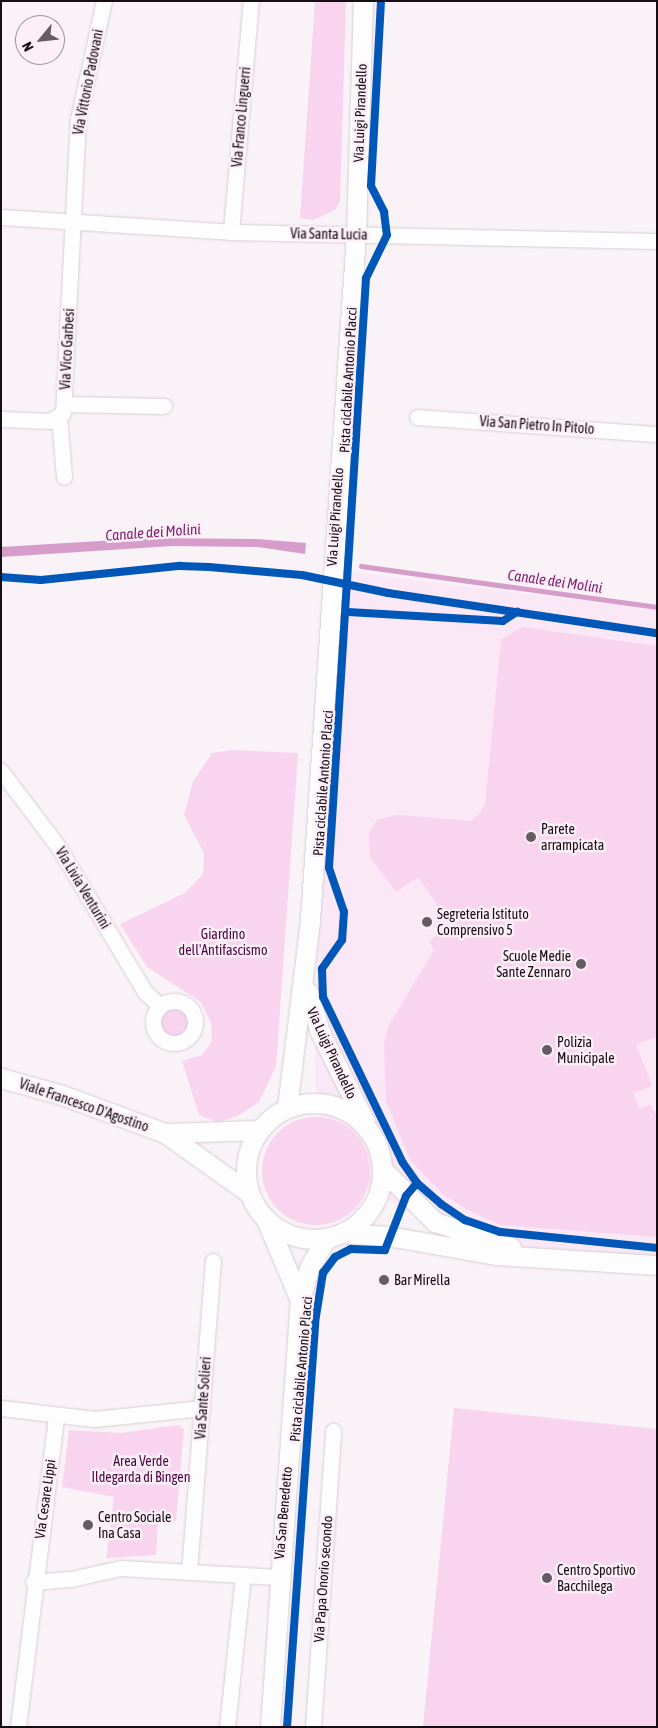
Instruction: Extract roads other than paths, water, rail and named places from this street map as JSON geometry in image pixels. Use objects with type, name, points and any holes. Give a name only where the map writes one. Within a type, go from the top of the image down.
[{"type":"street","name":"Via Vittorio Padovani","points":[[73,222],[78,119],[104,1]]},
{"type":"street","name":"Via Franco Linguerri","points":[[231,232],[251,1]]},
{"type":"street","name":"Via Luigi Pirandello","points":[[287,1108],[305,973],[356,235],[363,1]]},
{"type":"street","name":"Via Santa Lucia","points":[[1,217],[231,232],[657,241]]},
{"type":"street","name":"Via Vico Garbesi","points":[[64,477],[62,410],[73,222]]},
{"type":"street","points":[[1,418],[50,421],[62,410],[164,406]]},
{"type":"street","name":"Via San Pietro In Pitolo","points":[[417,417],[657,434]]},
{"type":"street","name":"Via Livia Venturini","points":[[1,771],[57,845],[145,992],[160,1006]]},
{"type":"street","name":"Via Luigi Pirandello","points":[[305,973],[310,1005],[320,1032],[369,1130]]},
{"type":"street","name":"Viale Francesco D'Agostino","points":[[1,1078],[62,1094],[166,1133],[249,1193],[267,1220],[295,1237],[388,1236],[438,1248],[657,1265]]},
{"type":"street","points":[[249,1193],[247,1160],[259,1130],[287,1108],[332,1105],[369,1130]]},
{"type":"street","name":"Viale Francesco D'Agostino","points":[[166,1133],[259,1130]]},
{"type":"street","name":"Viale Francesco D'Agostino","points":[[369,1130],[382,1170],[435,1222],[548,1256]]},
{"type":"street","name":"Viale Francesco D'Agostino","points":[[335,1236],[368,1214],[376,1201],[382,1170]]},
{"type":"street","name":"Via San Benedetto","points":[[267,1220],[300,1300]]},
{"type":"street","points":[[435,1222],[438,1248]]},
{"type":"street","name":"Via San Benedetto","points":[[270,1727],[278,1577],[300,1300],[310,1266],[335,1236]]},
{"type":"street","name":"Via Sante Solieri","points":[[189,1572],[213,1261]]},
{"type":"street","points":[[1,1408],[56,1417],[120,1418],[202,1408]]},
{"type":"street","name":"Via Cesare Lippi","points":[[18,1727],[33,1582],[56,1417]]},
{"type":"street","name":"Via Papa Onorio secondo","points":[[313,1727],[333,1431]]},
{"type":"street","points":[[33,1582],[71,1580],[121,1568],[278,1577]]},
{"type":"street","points":[[227,1727],[243,1575]]},
{"type":"waterway","name":"Canale dei Molini","points":[[361,566],[657,607]]},
{"type":"place","name":"Parete arrampicata","points":[[531,837]]},
{"type":"place","name":"Segreteria Istituto Comprensivo 5","points":[[427,922]]},
{"type":"place","name":"Scuole Medie Sante Zennaro","points":[[581,964]]},
{"type":"place","name":"Polizia Municipale","points":[[547,1050]]},
{"type":"place","name":"Bar Mirella","points":[[384,1280]]},
{"type":"place","name":"Centro Sociale Ina Casa","points":[[88,1525]]},
{"type":"place","name":"Centro Sportivo Bacchilega","points":[[547,1578]]},
{"type":"park label","name":"Giardino dell'Antifascismo","points":[[223,942]]},
{"type":"park label","name":"Area Verde Ildegarda di Bingen","points":[[141,1469]]}]
